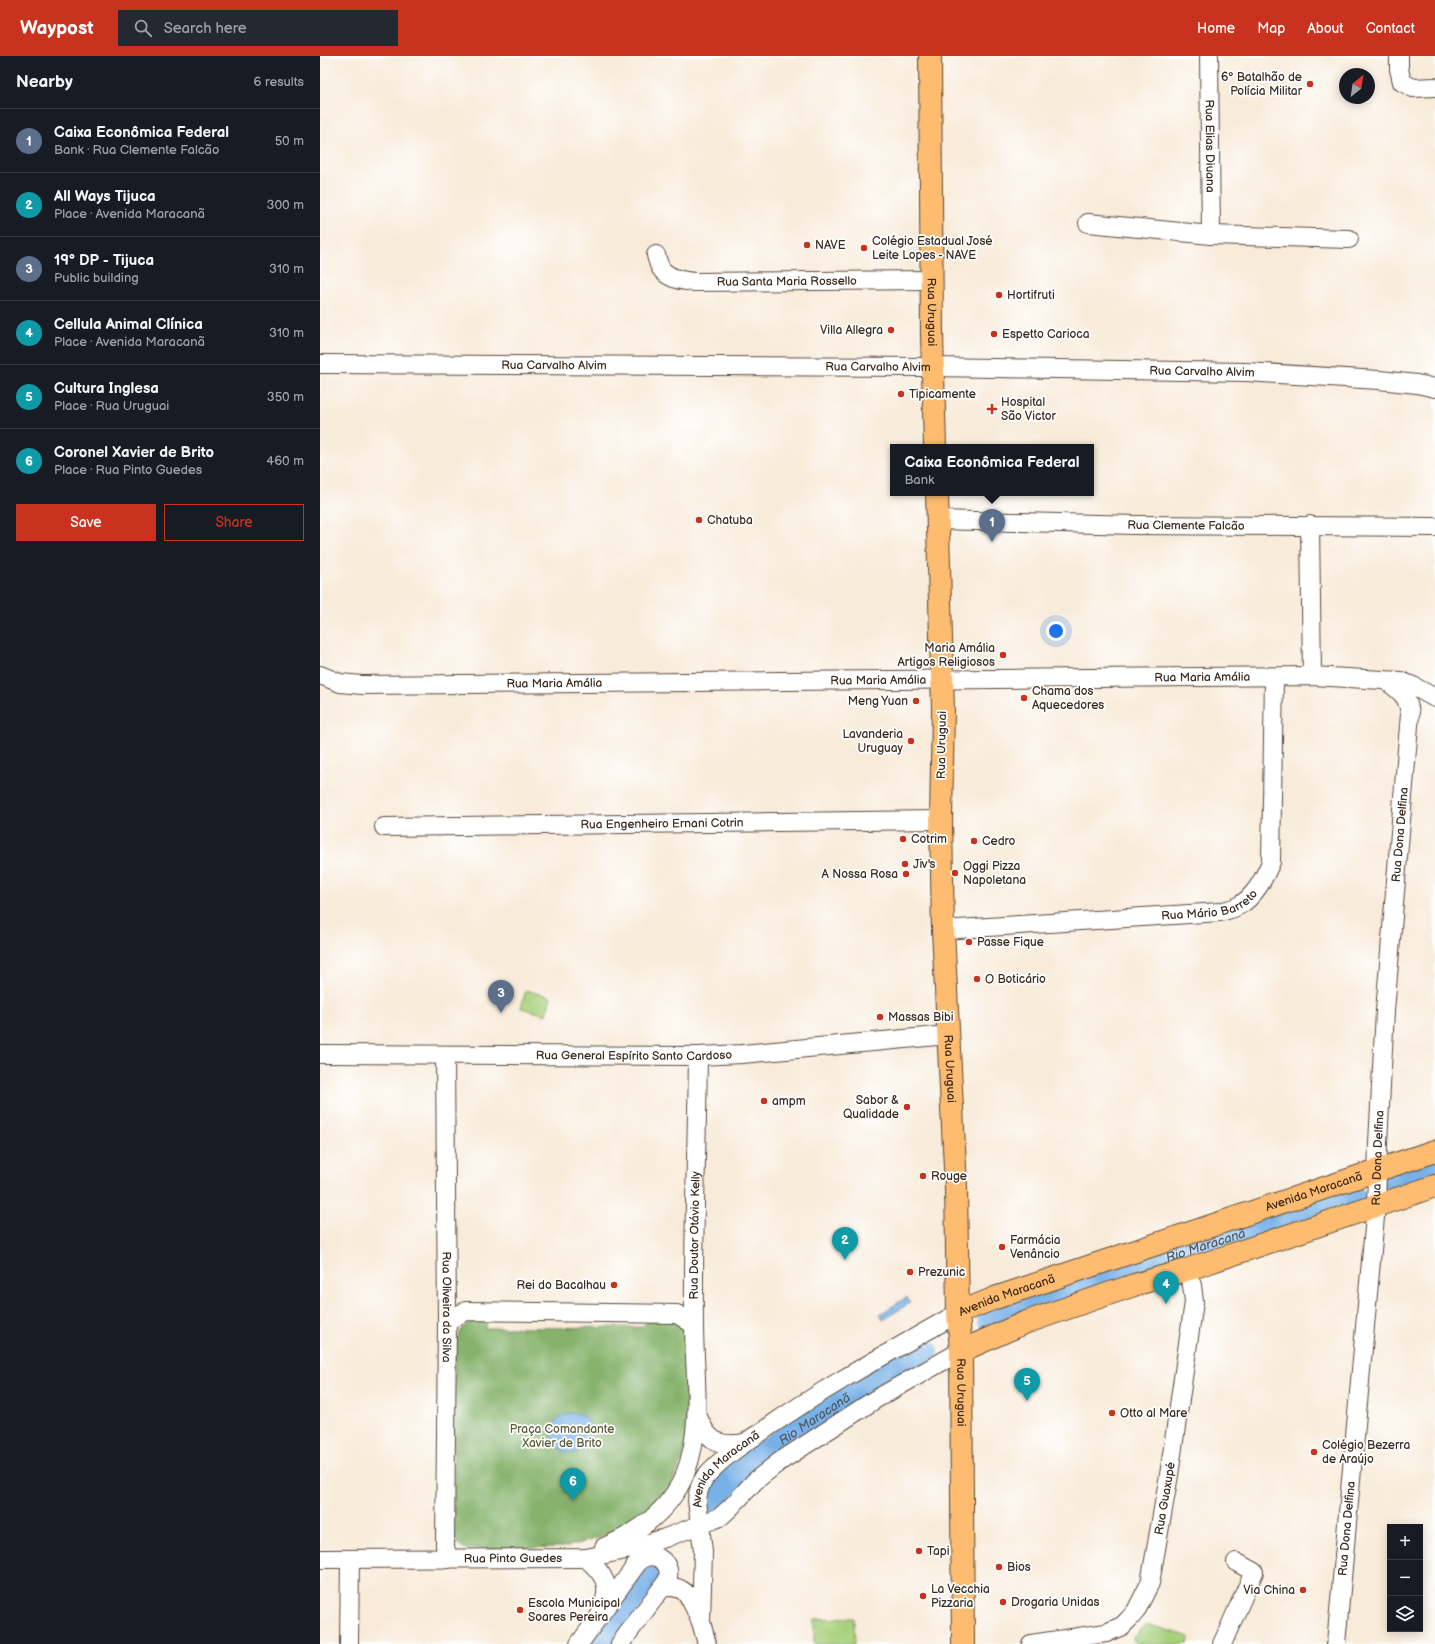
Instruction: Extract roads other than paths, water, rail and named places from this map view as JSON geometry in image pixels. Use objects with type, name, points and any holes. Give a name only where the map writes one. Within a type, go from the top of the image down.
[{"type":"main road","name":"Rua Uruguai","points":[[930,56],[933,367],[936,444]]},
{"type":"main road","name":"Rua Uruguai","points":[[937,496],[942,680],[942,930],[956,1187],[958,1313],[961,1352],[963,1644]]},
{"type":"main road","name":"Avenida Maracanã","points":[[958,1313],[995,1298],[1320,1190],[1378,1174],[1435,1151]]},
{"type":"main road","name":"Avenida Maracanã","points":[[961,1352],[1024,1323],[1134,1285],[1186,1270],[1376,1203],[1435,1186]]},
{"type":"street","name":"Rua Elias Diuana","points":[[1209,56],[1212,235]]},
{"type":"street","points":[[1399,56],[1399,69],[1402,82],[1413,88],[1435,87]]},
{"type":"street","points":[[1088,223],[1212,235],[1349,239]]},
{"type":"street","name":"Rua Santa Maria Rossello","points":[[656,255],[661,269],[680,281],[932,280]]},
{"type":"street","name":"Rua Carvalho Alvim","points":[[320,364],[933,367],[1246,372],[1379,380],[1417,384],[1435,388]]},
{"type":"street","name":"Rua Clemente Falcão","points":[[938,520],[1136,525],[1435,527]]},
{"type":"street","points":[[1310,525],[1312,676]]},
{"type":"street","name":"Rua Maria Amália","points":[[320,675],[340,683],[362,685],[1312,676],[1401,681],[1435,698]]},
{"type":"street","name":"Rua Mário Barreto","points":[[942,930],[1220,912],[1238,906],[1254,893],[1265,876],[1271,862],[1274,677]]},
{"type":"street","name":"Rua Dona Delfina","points":[[1336,1644],[1376,1203],[1385,1011],[1410,714],[1408,702],[1401,691],[1387,681]]},
{"type":"street","name":"Rua Engenheiro Ernani Cotrin","points":[[384,827],[941,820]]},
{"type":"street","name":"Rua General Espírito Santo Cardoso","points":[[320,1054],[698,1056],[742,1054],[948,1035]]},
{"type":"street","name":"Rua Oliveira da Silva","points":[[445,1055],[447,1321],[445,1546],[448,1559]]},
{"type":"street","name":"Rua Doutor Otávio Kelly","points":[[583,1558],[624,1538],[667,1505],[681,1483],[693,1446],[697,1414],[694,1325],[698,1056]]},
{"type":"street","name":"Rua Guaxupé","points":[[1031,1644],[1106,1633],[1122,1626],[1136,1611],[1150,1583],[1169,1475],[1194,1302],[1192,1285],[1186,1270]]},
{"type":"street","points":[[447,1321],[466,1311],[677,1314],[694,1325]]},
{"type":"street","name":"Avenida Maracanã","points":[[958,1313],[899,1345],[804,1403],[744,1443],[711,1471],[701,1484],[697,1500],[700,1524],[716,1519],[723,1514],[756,1481],[779,1462],[876,1399],[961,1352]]},
{"type":"street","points":[[697,1414],[704,1429],[716,1441],[726,1445],[744,1443]]},
{"type":"street","points":[[700,1524],[703,1552],[701,1622]]},
{"type":"street","name":"Rua Pinto Guedes","points":[[320,1559],[583,1558],[626,1550],[700,1524]]},
{"type":"street","points":[[579,1644],[637,1563],[643,1558],[650,1556],[657,1557],[664,1561],[667,1566],[668,1578],[620,1644]]},
{"type":"street","points":[[583,1558],[599,1570],[606,1586],[606,1599],[598,1618]]},
{"type":"street","points":[[349,1644],[350,1559]]},
{"type":"street","points":[[1222,1644],[1254,1572],[1236,1562]]},
{"type":"street","points":[[662,1588],[676,1587],[683,1590],[701,1622],[707,1644]]},
{"type":"water","points":[[907,1297],[910,1303],[883,1320],[880,1314]]},
{"type":"water","points":[[572,1413],[586,1419],[592,1433],[586,1447],[572,1453],[558,1447],[552,1433],[558,1419]]},
{"type":"waterway","name":"Rio Maracanã","points":[[1390,1185],[1435,1170]]},
{"type":"waterway","name":"Rio Maracanã","points":[[990,1319],[1043,1298],[1354,1198]]},
{"type":"waterway","name":"Rio Maracanã","points":[[713,1498],[737,1474],[764,1453],[887,1371],[925,1350]]},
{"type":"waterway","name":"Rio Maracanã","points":[[597,1644],[655,1568]]},
{"type":"place","name":"6º Batalhão de Polícia Militar","points":[[1310,84]]},
{"type":"place","name":"NAVE","points":[[807,245]]},
{"type":"place","name":"Colégio Estadual José Leite Lopes - NAVE","points":[[864,248]]},
{"type":"place","name":"Hortifruti","points":[[999,295]]},
{"type":"place","name":"Villa Allegra","points":[[891,330]]},
{"type":"place","name":"Espetto Carioca","points":[[994,334]]},
{"type":"place","name":"Tipicamente","points":[[901,394]]},
{"type":"place","name":"Hospital São Victor","points":[[992,409]]},
{"type":"place","name":"Chatuba","points":[[699,520]]},
{"type":"place","name":"Caixa Econômica Federal","points":[[992,542]]},
{"type":"place","name":"Maria Amália Artigos Religiosos","points":[[1003,655]]},
{"type":"place","name":"Chama dos Aquecedores","points":[[1024,698]]},
{"type":"place","name":"Meng Yuan","points":[[916,701]]},
{"type":"place","name":"Lavanderia Uruguay","points":[[911,741]]},
{"type":"place","name":"Cotrim","points":[[903,839]]},
{"type":"place","name":"Cedro","points":[[974,841]]},
{"type":"place","name":"Jiv's","points":[[905,864]]},
{"type":"place","name":"Oggi Pizza Napoletana","points":[[955,873]]},
{"type":"place","name":"A Nossa Rosa","points":[[906,874]]},
{"type":"place","name":"Passe Fique","points":[[969,942]]},
{"type":"place","name":"O Boticário","points":[[977,979]]},
{"type":"place","name":"19º DP - Tijuca","points":[[501,1013]]},
{"type":"place","name":"Massas Bibi","points":[[880,1017]]},
{"type":"place","name":"ampm","points":[[764,1101]]},
{"type":"place","name":"Sabor & Qualidade","points":[[907,1107]]},
{"type":"place","name":"Rouge","points":[[923,1176]]},
{"type":"place","name":"Farmácia Venâncio","points":[[1002,1247]]},
{"type":"place","name":"All Ways Tijuca","points":[[845,1260]]},
{"type":"place","name":"Prezunic","points":[[910,1272]]},
{"type":"place","name":"Rei do Bacalhau","points":[[614,1285]]},
{"type":"place","name":"Cellula Animal Clínica","points":[[1166,1304]]},
{"type":"place","name":"Cultura Inglesa","points":[[1027,1401]]},
{"type":"place","name":"Otto al Mare","points":[[1112,1413]]},
{"type":"place","name":"Colégio Bezerra de Araújo","points":[[1314,1452]]},
{"type":"place","name":"Coronel Xavier de Brito","points":[[573,1501]]},
{"type":"place","name":"Tapi","points":[[919,1551]]},
{"type":"place","name":"Bios","points":[[999,1567]]},
{"type":"place","name":"Via China","points":[[1303,1590]]},
{"type":"place","name":"La Vecchia Pizzaria","points":[[923,1596]]},
{"type":"place","name":"Drogaria Unidas","points":[[1003,1602]]},
{"type":"place","name":"Escola Municipal Soares Pereira","points":[[520,1610]]},
{"type":"park label","name":"Praça Comandante Xavier de Brito","points":[[562,1436]]}]
